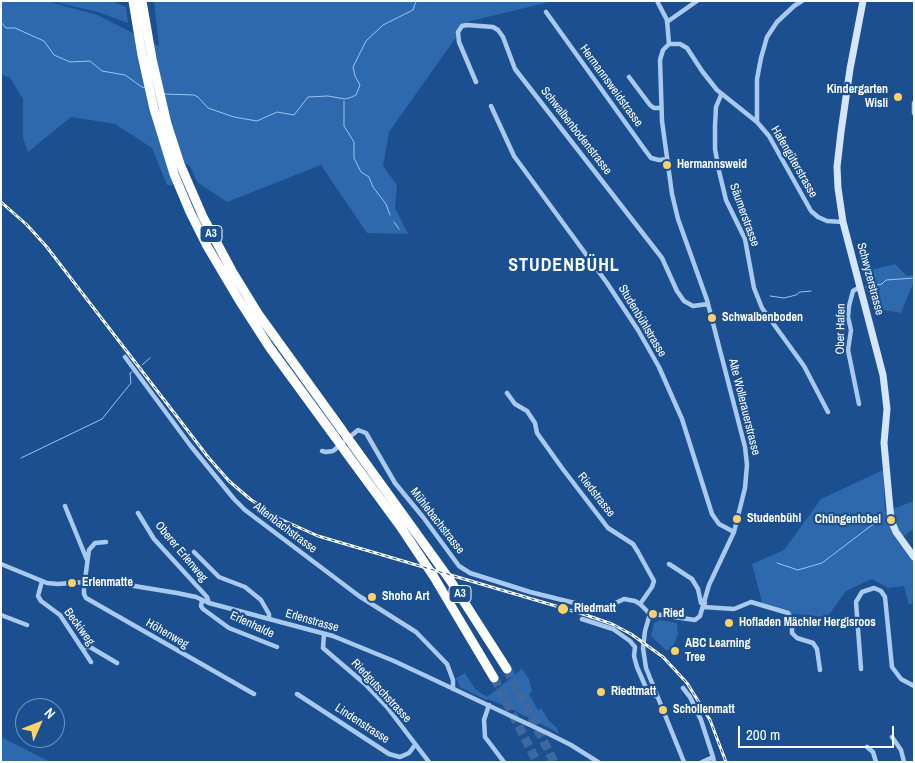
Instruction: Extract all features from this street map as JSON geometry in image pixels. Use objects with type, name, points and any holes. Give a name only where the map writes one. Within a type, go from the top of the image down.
[{"type":"highway","name":"A3","points":[[133,1],[144,38]]},
{"type":"highway","name":"A3","points":[[142,1],[150,93],[171,149],[203,217],[232,271],[339,434],[450,580],[508,669]]},
{"type":"highway","name":"A3","points":[[349,447],[434,577],[494,678]]},
{"type":"main road","name":"Schwyzerstrasse","points":[[863,1],[850,69],[838,157],[838,188],[843,222],[886,394],[887,408],[884,443],[890,517],[894,528],[914,557]]},
{"type":"street","name":"Alte Wollerauerstrasse","points":[[657,1],[667,22],[669,44],[663,50],[660,57],[661,108],[674,206],[708,304],[747,457],[745,488],[734,532],[710,585],[704,605]]},
{"type":"street","points":[[667,22],[697,1]]},
{"type":"street","points":[[757,122],[757,79],[768,37],[777,22],[802,1]]},
{"type":"street","name":"Hermannsweidstrasse","points":[[546,12],[651,158],[667,159]]},
{"type":"street","name":"Schwalbenbodenstrasse","points":[[476,82],[459,42],[458,32],[462,26],[493,27],[498,30],[503,37],[515,69],[662,258],[677,291],[684,301],[693,306],[708,304]]},
{"type":"street","name":"Hafengüterstrasse","points":[[669,44],[680,44],[687,48],[709,81],[722,95],[757,122],[770,136],[811,211],[827,221],[843,222]]},
{"type":"street","points":[[629,77],[650,105],[654,108],[661,108]]},
{"type":"street","name":"Säumerstrasse","points":[[722,95],[716,107],[716,156],[726,200],[745,239],[754,288],[762,308],[804,366],[828,412]]},
{"type":"street","points":[[914,103],[914,113]]},
{"type":"street","name":"Studenbühlstrasse","points":[[491,106],[514,156],[607,282],[638,330],[659,367],[682,419],[712,514],[720,524],[734,532]]},
{"type":"street","name":"Ober Hafen","points":[[859,404],[848,350],[850,330],[848,317],[853,291],[860,287]]},
{"type":"street","name":"Altenbachstrasse","points":[[125,357],[190,445],[234,499],[245,510],[359,596],[416,632],[447,664],[453,680],[453,689]]},
{"type":"street","name":"Riedstrasse","points":[[507,393],[515,404],[527,411],[535,423],[537,433],[608,528],[633,544],[654,581],[640,604]]},
{"type":"street","name":"Mühlebachstrasse","points":[[322,451],[333,451],[358,430],[366,433],[395,483],[459,566],[470,573],[530,592],[599,609],[624,599],[640,604]]},
{"type":"street","points":[[65,506],[88,562]]},
{"type":"street","name":"Oberer Erlenweg","points":[[138,513],[154,538],[201,591],[209,603]]},
{"type":"street","points":[[85,582],[90,550],[94,543],[106,542]]},
{"type":"street","points":[[194,552],[219,577],[245,587],[261,600],[269,614],[269,619]]},
{"type":"street","name":"Erlenstrasse","points":[[1,564],[42,581],[58,584],[85,582],[116,583],[177,593],[324,634],[394,661],[489,705],[569,744],[590,760],[598,762]]},
{"type":"street","points":[[669,564],[692,579],[704,605],[734,609],[751,602],[788,614],[792,619],[792,633],[797,638],[813,643],[817,649],[820,670]]},
{"type":"street","name":"Beckiweg","points":[[42,581],[38,596],[41,601],[60,615],[91,662]]},
{"type":"street","name":"Höhenweg","points":[[85,582],[84,594],[91,602],[254,694]]},
{"type":"street","points":[[860,669],[856,602],[862,592],[874,588],[881,591],[885,597],[892,667],[901,679],[914,686]]},
{"type":"street","name":"Erlenhalde","points":[[202,600],[201,606],[230,628],[277,647]]},
{"type":"street","points":[[640,604],[651,615]]},
{"type":"street","points":[[651,615],[657,613],[695,620],[700,616],[704,605]]},
{"type":"street","points":[[1,615],[26,625]]},
{"type":"street","points":[[651,615],[645,632],[643,654],[646,668],[684,762]]},
{"type":"street","points":[[582,618],[613,629],[630,641],[635,647],[636,667],[647,690],[657,697]]},
{"type":"street","name":"Riedgutschstrasse","points":[[324,634],[323,648],[365,684],[386,707],[429,762]]},
{"type":"street","points":[[82,647],[90,647],[117,662]]},
{"type":"street","points":[[683,688],[690,697],[714,759],[702,762]]},
{"type":"street","name":"Lindenstrasse","points":[[297,694],[389,754],[400,757],[409,753],[416,745]]},
{"type":"street","points":[[489,705],[484,720],[485,736],[504,762]]},
{"type":"street","points":[[892,737],[901,750],[904,762]]},
{"type":"street","points":[[867,747],[873,752],[876,762]]},
{"type":"shaded area","points":[[1,1],[47,1],[97,15],[159,46],[154,1],[553,1],[467,22],[389,132],[383,166],[397,185],[395,208],[408,234],[367,233],[321,165],[227,202],[197,182],[190,166],[164,155],[173,185],[167,185],[152,148],[115,124],[71,117],[28,152],[23,138],[23,99],[10,78],[1,74]]},
{"type":"shaded area","points":[[50,1],[112,1],[126,7],[128,23],[98,12]]},
{"type":"shaded area","points":[[895,264],[907,276],[914,275],[914,285],[901,313],[878,309],[866,289],[867,271]]},
{"type":"shaded area","points":[[883,470],[885,512],[914,501],[914,528],[898,541],[914,562],[914,602],[909,605],[904,586],[888,588],[872,579],[846,591],[827,617],[793,614],[763,606],[752,564],[784,550],[821,499]]},
{"type":"shaded area","points":[[660,620],[677,623],[678,634],[674,644],[667,651],[651,636],[654,623]]},
{"type":"shaded area","points":[[522,669],[529,679],[532,692],[529,694],[538,710],[541,708],[549,721],[557,728],[559,734],[505,706],[488,699],[486,700],[460,687],[456,678],[465,673],[475,689],[487,697]]},
{"type":"shaded area","points":[[1,737],[15,744],[15,748],[23,748],[50,762],[1,762]]},
{"type":"waterway","points":[[164,94],[194,95],[208,108],[234,117],[257,121],[277,112],[294,115],[308,97],[328,96],[345,99],[352,97],[356,95],[360,85],[353,67],[366,41],[383,25],[413,10],[416,1]]},
{"type":"waterway","points":[[1,22],[6,28],[15,28],[44,41],[54,55],[70,62],[90,61],[102,71],[125,75],[146,88]]},
{"type":"waterway","points":[[344,101],[344,126],[354,142],[354,158],[361,172],[369,177],[373,187],[386,204],[390,215]]},
{"type":"waterway","points":[[394,222],[399,229]]},
{"type":"waterway","points":[[866,287],[882,284],[886,280],[914,278]]},
{"type":"waterway","points":[[770,296],[784,298],[800,292],[811,291]]},
{"type":"waterway","points":[[142,365],[150,358]]},
{"type":"waterway","points":[[21,458],[102,419],[131,383],[130,373],[132,372]]},
{"type":"waterway","points":[[777,563],[798,570],[822,563],[872,525],[879,523]]},
{"type":"tunnel","points":[[507,669],[554,762]]},
{"type":"tunnel","points":[[494,678],[537,762]]},
{"type":"railway","points":[[1,202],[27,225],[46,246],[208,457],[229,481],[250,499],[280,519],[318,536],[583,614],[612,624],[631,634],[663,657],[687,683],[710,720],[726,762]]},
{"type":"place","name":"Kindergarten Wisli","points":[[898,97]]},
{"type":"place","name":"Hermannsweid","points":[[667,165]]},
{"type":"place","name":"Schwalbenboden","points":[[712,318]]},
{"type":"place","name":"Studenbühl","points":[[737,519]]},
{"type":"place","name":"Chüngentobel","points":[[891,520]]},
{"type":"place","name":"Erlenmatte","points":[[72,583]]},
{"type":"place","name":"Shoho Art","points":[[372,597]]},
{"type":"place","name":"Riedmatt","points":[[563,609]]},
{"type":"place","name":"Ried","points":[[653,614]]},
{"type":"place","name":"Hofladen Mächler Hergisroos","points":[[729,623]]},
{"type":"place","name":"ABC Learning Tree","points":[[675,651]]},
{"type":"place","name":"Riedtmatt","points":[[601,692]]},
{"type":"place","name":"Schollenmatt","points":[[663,710]]},
{"type":"district","name":"STUDENBÜHL","points":[[564,266]]}]
